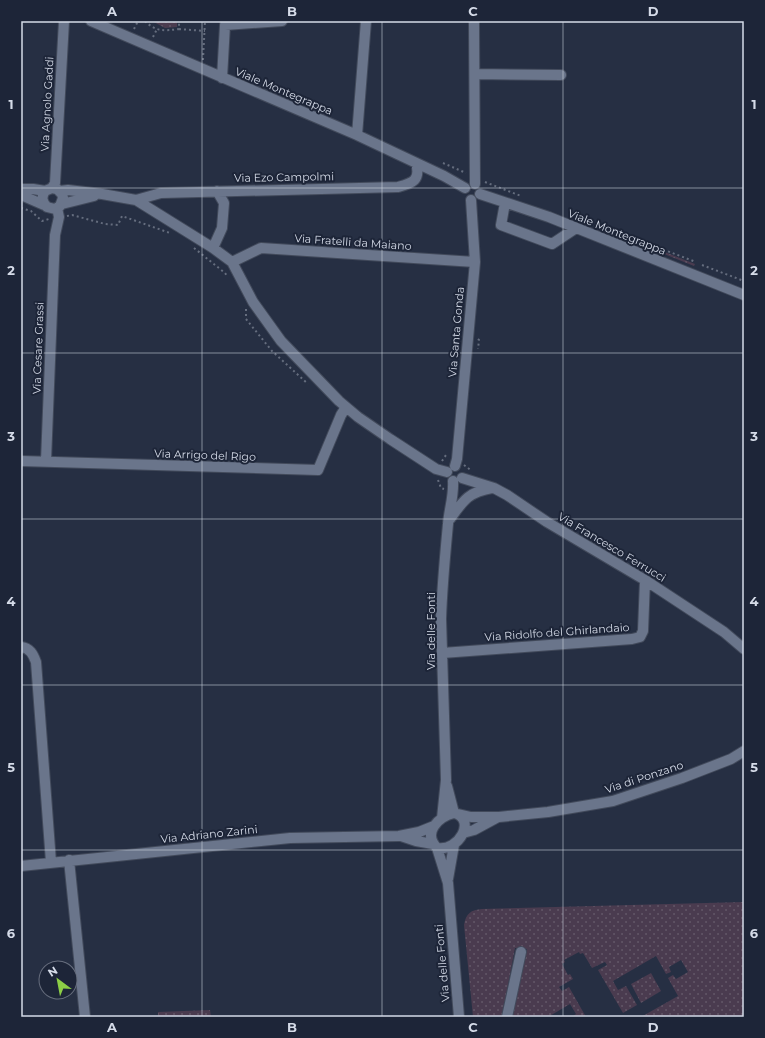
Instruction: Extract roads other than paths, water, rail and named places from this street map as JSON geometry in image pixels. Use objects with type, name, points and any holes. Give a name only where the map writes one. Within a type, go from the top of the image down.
[{"type":"street","name":"Via Agnolo Gaddi","points":[[52,190],[55,182],[64,21]]},
{"type":"street","name":"Viale Montegrappa","points":[[91,21],[357,135],[444,176],[465,188]]},
{"type":"street","points":[[222,78],[225,25],[282,21]]},
{"type":"street","points":[[357,135],[366,21]]},
{"type":"street","points":[[474,21],[475,184],[480,189],[476,197],[465,195],[465,188],[471,184],[475,184]]},
{"type":"street","points":[[475,74],[561,75]]},
{"type":"street","name":"Via Ezo Campolmi","points":[[136,200],[161,193],[398,187],[412,183],[416,177],[418,169],[416,163]]},
{"type":"street","points":[[21,189],[68,190],[136,200],[213,248],[232,262],[253,302],[281,341],[346,407],[359,418],[436,469],[451,469],[462,470],[458,480],[448,477],[451,469]]},
{"type":"street","points":[[52,190],[63,198],[54,210]]},
{"type":"street","points":[[52,190],[42,198],[54,210]]},
{"type":"street","points":[[213,248],[222,228],[224,203],[217,191]]},
{"type":"street","points":[[21,195],[54,210],[102,194]]},
{"type":"street","name":"Viale Montegrappa","points":[[476,197],[505,203],[549,217],[744,296]]},
{"type":"street","name":"Via Santa Gonda","points":[[451,469],[457,459],[475,262],[476,197]]},
{"type":"street","points":[[505,203],[501,225],[552,244],[576,228]]},
{"type":"street","name":"Via Cesare Grassi","points":[[46,461],[55,235],[54,210]]},
{"type":"street","name":"Via Fratelli da Maiano","points":[[232,262],[261,248],[475,262]]},
{"type":"street","name":"Via Arrigo del Rigo","points":[[21,461],[318,470],[341,415],[346,407]]},
{"type":"street","name":"Via Francesco Ferrucci","points":[[458,480],[494,488],[645,580],[724,632],[744,649]]},
{"type":"street","name":"Via delle Fonti","points":[[442,818],[446,780],[442,653],[442,595],[448,522],[454,490],[458,480]]},
{"type":"street","points":[[448,522],[468,496],[481,490],[494,488]]},
{"type":"street","name":"Via Ridolfo del Ghirlandaio","points":[[442,653],[632,639],[640,637],[643,631],[645,580]]},
{"type":"street","points":[[25,648],[33,654],[36,662],[51,862]]},
{"type":"street","name":"Via di Ponzano","points":[[456,813],[471,817],[499,817],[548,812],[613,801],[731,759],[744,751]]},
{"type":"street","name":"Via delle Fonti","points":[[446,780],[456,813]]},
{"type":"street","points":[[456,813],[463,819],[465,825],[462,837],[454,845],[448,848],[399,836],[419,832],[434,826],[442,818],[456,813]]},
{"type":"street","points":[[464,832],[474,830],[499,817]]},
{"type":"street","points":[[434,826],[431,838],[435,846]]},
{"type":"street","name":"Via Adriano Zarini","points":[[21,866],[290,838],[399,836]]},
{"type":"street","name":"Via delle Fonti","points":[[454,845],[448,883],[459,1017]]},
{"type":"street","name":"Via delle Fonti","points":[[435,846],[448,883]]},
{"type":"street","points":[[69,860],[85,1017]]},
{"type":"street","points":[[507,1017],[521,952]]}]
